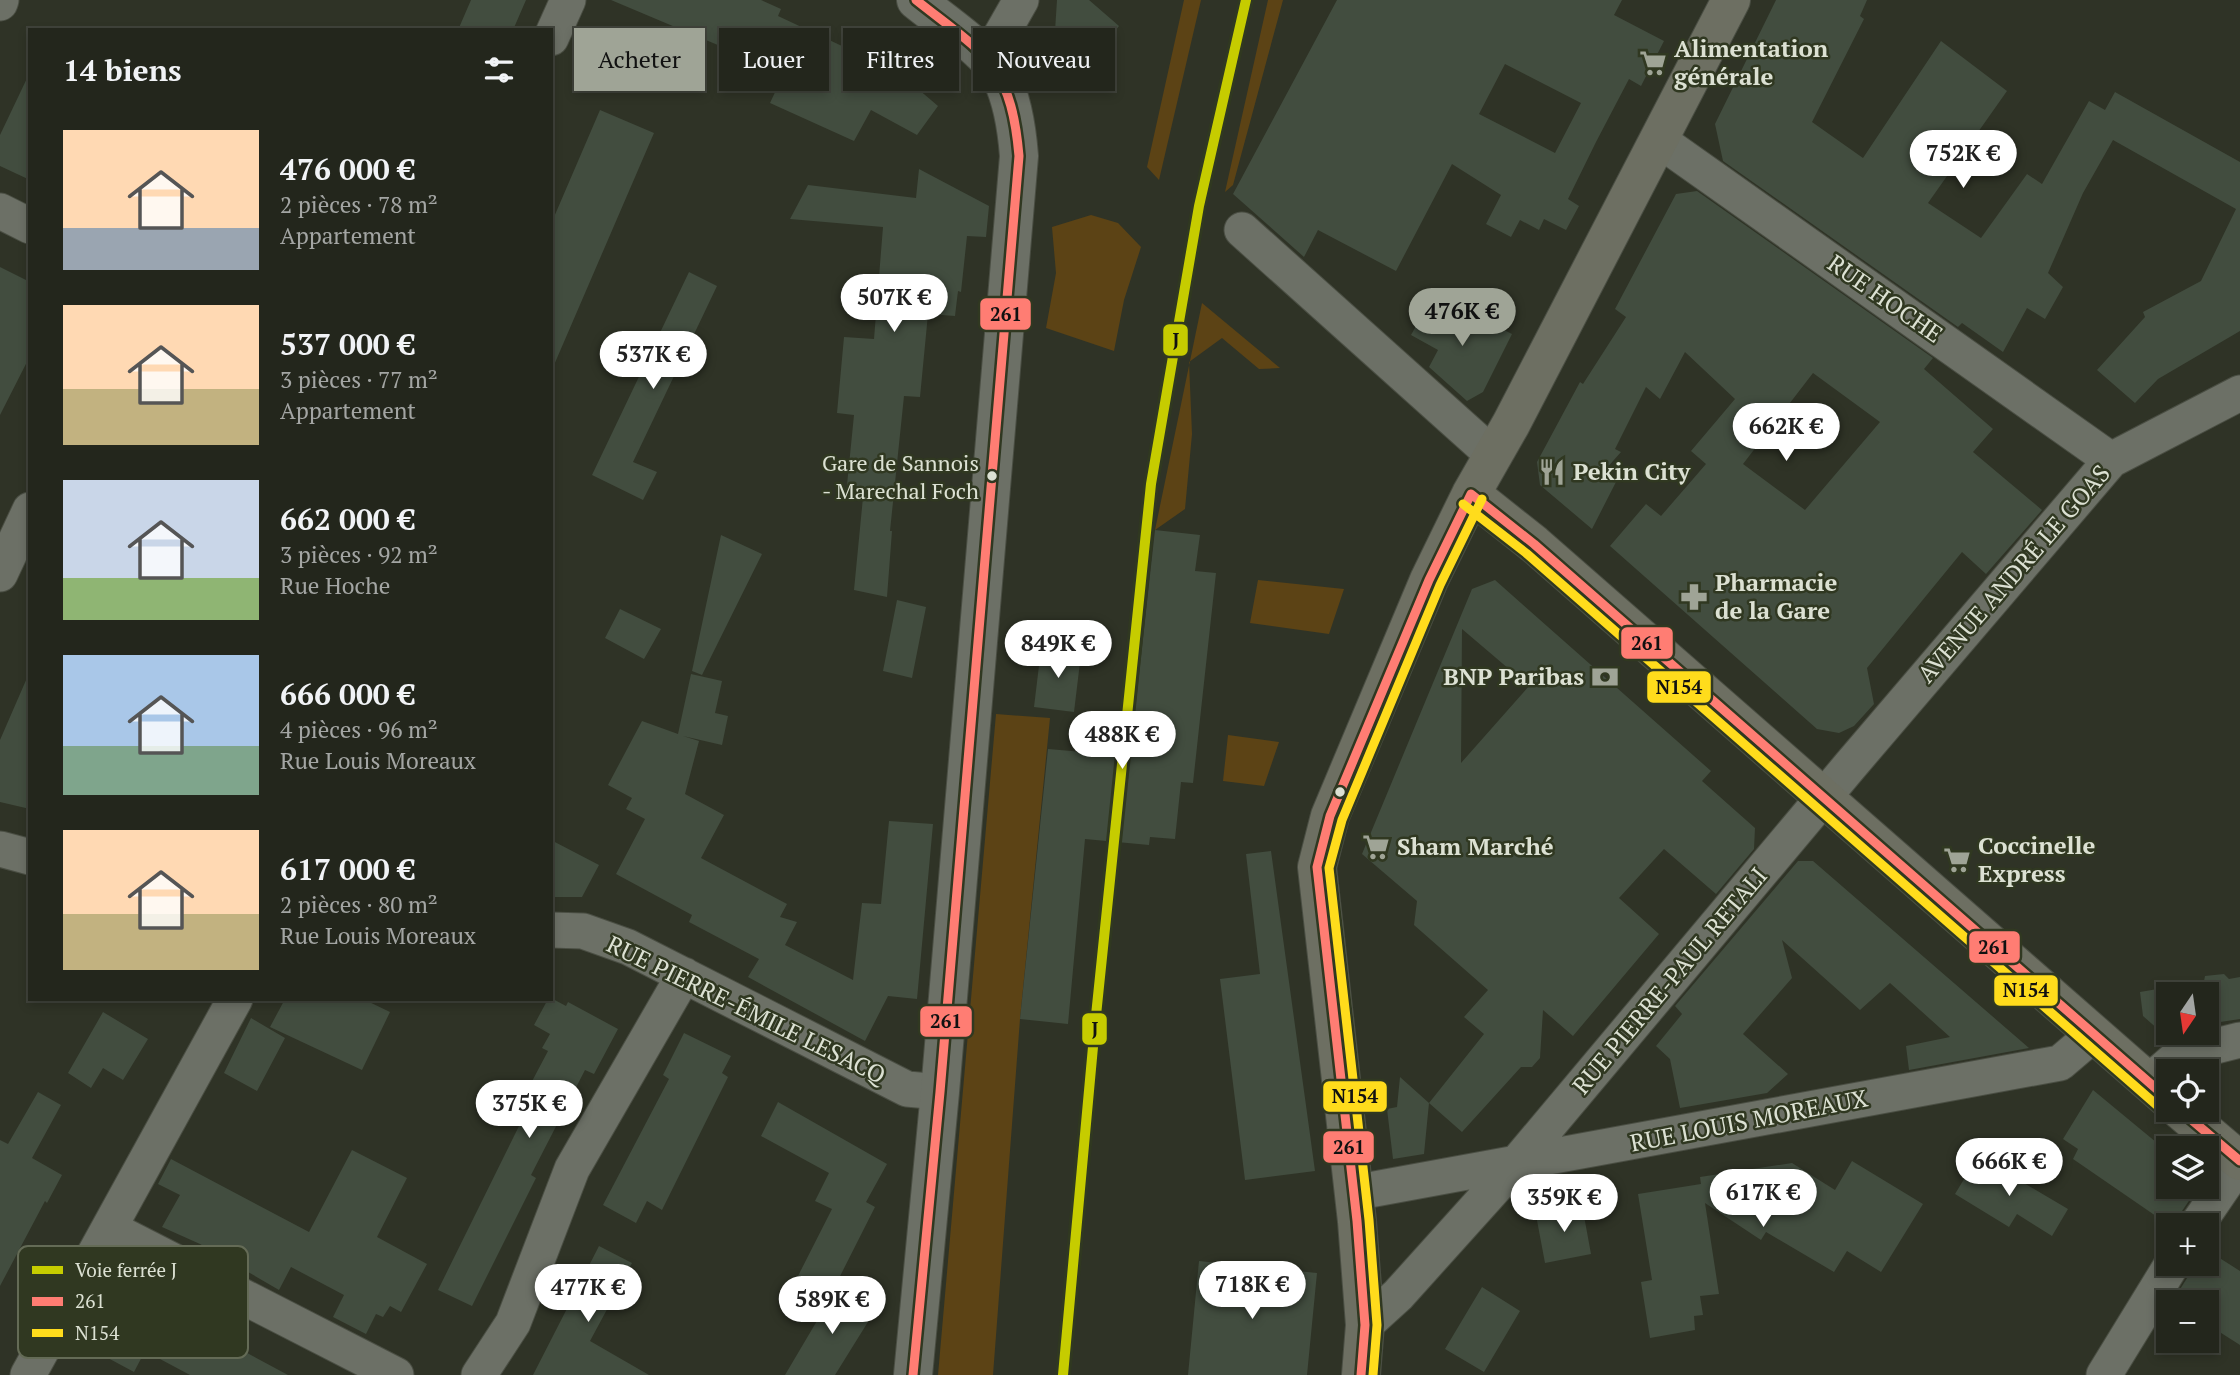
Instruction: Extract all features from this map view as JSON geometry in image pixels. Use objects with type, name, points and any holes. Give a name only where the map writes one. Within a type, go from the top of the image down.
[{"type":"main road","points":[[1361,1375],[1365,1325],[1317,867],[1330,816],[1429,580],[1471,494],[1731,0]]},
{"type":"main road","points":[[1471,494],[1534,544],[2156,1088]]},
{"type":"main road","points":[[2194,1122],[2240,1162]]},
{"type":"street","points":[[553,34],[568,0]]},
{"type":"street","points":[[916,0],[973,47]]},
{"type":"street","points":[[1005,28],[1021,0]]},
{"type":"street","points":[[913,1375],[940,1092],[1018,175],[1017,137],[1005,91]]},
{"type":"street","name":"RUE HOCHE","points":[[1659,141],[2111,460]]},
{"type":"street","points":[[0,211],[28,225]]},
{"type":"street","points":[[1242,230],[1493,455]]},
{"type":"street","name":"AVENUE ANDRÉ LE GOAS","points":[[1824,798],[2111,460],[2240,393]]},
{"type":"street","points":[[0,574],[28,514]]},
{"type":"street","name":"RUE PIERRE-PAUL RETALI","points":[[1365,1325],[1398,1295],[1516,1164],[1824,798]]},
{"type":"street","points":[[0,849],[28,856]]},
{"type":"street","name":"RUE PIERRE-ÉMILE LESACQ","points":[[553,930],[583,931],[628,947],[907,1089],[940,1092]]},
{"type":"street","points":[[479,1375],[513,1323],[572,1169],[684,975]]},
{"type":"street","points":[[99,1246],[233,1001]]},
{"type":"street","name":"RUE LOUIS MOREAUX","points":[[1353,1193],[2060,1063],[2094,1034]]},
{"type":"street","points":[[2178,1059],[2180,1055],[2240,1040]]},
{"type":"street","points":[[2205,1213],[2240,1162]]},
{"type":"street","points":[[109,1228],[144,1246]]},
{"type":"street","points":[[2104,1375],[2165,1276]]},
{"type":"street","points":[[248,1299],[396,1375]]},
{"type":"street","points":[[28,1375],[37,1358]]},
{"type":"shaded area","points":[[1184,0],[1201,0],[1159,180],[1147,167]]},
{"type":"shaded area","points":[[1268,0],[1283,0],[1233,185],[1225,192]]},
{"type":"shaded area","points":[[1091,215],[1118,223],[1141,247],[1124,300],[1114,351],[1046,328],[1056,273],[1052,227]]},
{"type":"shaded area","points":[[1202,303],[1280,368],[1259,369],[1222,338],[1190,361]]},
{"type":"shaded area","points":[[1189,365],[1192,434],[1185,509],[1155,530]]},
{"type":"shaded area","points":[[1258,580],[1344,589],[1329,634],[1250,623]]},
{"type":"shaded area","points":[[996,714],[1050,718],[1020,1019],[993,1375],[938,1375]]},
{"type":"shaded area","points":[[1228,735],[1279,742],[1264,786],[1223,781]]},
{"type":"building","points":[[471,0],[526,0],[514,28],[459,28]]},
{"type":"building","points":[[611,0],[761,0],[781,9],[778,16],[804,28],[719,28],[719,46],[705,40],[705,28],[677,28]]},
{"type":"building","points":[[1057,0],[1089,0],[1119,26],[1115,31],[1115,28],[1055,28]]},
{"type":"building","points":[[1337,0],[1622,0],[1614,15],[1664,41],[1641,86],[1629,79],[1596,142],[1568,199],[1579,206],[1566,230],[1544,219],[1539,230],[1520,220],[1511,237],[1486,224],[1501,195],[1452,164],[1396,271],[1318,230],[1304,257],[1233,194]],"holes":[[[1505,64],[1581,103],[1555,153],[1479,114]]]},
{"type":"building","points":[[1776,0],[1867,0],[1860,16],[1864,19],[1812,122],[1863,158],[1941,41],[2007,91],[1928,203],[1981,238],[2027,174],[2042,184],[2089,101],[2105,110],[2115,92],[2240,162],[2240,331],[2158,379],[2135,403],[2097,370],[2145,317],[2143,312],[2201,281],[2236,209],[2113,140],[2083,193],[2048,273],[2063,287],[2045,319],[2027,308],[2003,352],[1962,323],[1958,327],[1723,161],[1715,124]]},
{"type":"building","points":[[829,40],[843,46],[843,91],[920,91],[938,106],[917,135],[871,110],[854,141],[770,103],[776,91],[829,91]]},
{"type":"building","points":[[28,76],[28,179],[0,166],[0,135]]},
{"type":"building","points":[[600,110],[654,133],[553,367],[553,219]]},
{"type":"building","points":[[919,169],[989,206],[986,237],[967,236],[961,292],[958,291],[955,316],[928,314],[920,397],[904,396],[890,531],[887,597],[854,590],[864,487],[847,485],[854,415],[837,413],[844,337],[874,339],[883,227],[790,219],[808,185],[916,198]]},
{"type":"building","points":[[1697,191],[1933,358],[1924,369],[1993,429],[1973,452],[2042,510],[1986,574],[1962,552],[1867,668],[1874,704],[1854,726],[1839,733],[1817,729],[1610,546],[1646,504],[1661,516],[1706,464],[1691,451],[1735,399],[1685,352],[1660,399],[1646,387],[1615,449],[1621,452],[1605,470],[1617,480],[1592,529],[1540,485],[1537,462],[1580,382],[1583,384],[1626,317],[1615,309],[1676,194]],"holes":[[[1813,373],[1880,422],[1805,510],[1743,464]]]},
{"type":"building","points":[[0,267],[28,281],[28,360],[0,415]]},
{"type":"building","points":[[689,272],[717,286],[633,462],[657,472],[643,500],[592,475]]},
{"type":"building","points":[[1430,301],[1469,320],[1472,314],[1512,334],[1483,392],[1467,401],[1429,367],[1438,350],[1411,335]]},
{"type":"building","points":[[1155,530],[1200,535],[1195,571],[1216,573],[1193,783],[1181,782],[1175,839],[1150,837],[1149,845],[1085,839],[1068,1024],[1020,1019],[1048,749],[1130,756]]},
{"type":"building","points":[[721,535],[762,554],[702,675],[692,671]]},
{"type":"building","points":[[1495,580],[1711,771],[1702,781],[1755,828],[1754,849],[1716,894],[1664,849],[1619,898],[1659,934],[1573,1036],[1543,1010],[1540,1058],[1532,1067],[1521,1067],[1462,1132],[1429,1103],[1484,1034],[1464,1017],[1488,990],[1414,925],[1417,901],[1362,854],[1472,589]],"holes":[[[1462,629],[1529,686],[1461,763]]]},
{"type":"building","points":[[897,600],[926,607],[912,678],[883,671]]},
{"type":"building","points":[[620,609],[661,629],[644,659],[605,638]]},
{"type":"building","points":[[1041,649],[1081,654],[1074,712],[1034,707]]},
{"type":"building","points":[[691,674],[722,681],[715,713],[728,716],[722,745],[683,736],[699,741],[685,794],[724,815],[701,858],[787,904],[780,917],[797,922],[785,945],[853,980],[862,903],[881,904],[889,821],[933,824],[917,999],[888,996],[865,1041],[748,977],[759,959],[689,922],[692,915],[616,874],[645,819],[626,809],[632,798],[608,785],[642,721],[678,734]]},
{"type":"building","points":[[28,676],[28,809],[0,802],[0,740]]},
{"type":"building","points":[[553,841],[599,865],[582,897],[553,897]]},
{"type":"building","points":[[1271,851],[1315,1171],[1245,1180],[1220,979],[1260,974],[1246,854]]},
{"type":"building","points":[[1798,861],[1813,861],[2029,1048],[1909,1070],[1906,1046],[1950,1037],[1890,983],[1860,1010],[1782,940],[1792,978],[1743,1034],[1788,1074],[1767,1093],[1680,1108],[1670,1059],[1656,1046],[1682,1014],[1675,1006]]},
{"type":"building","points":[[2224,974],[2229,979],[2240,977],[2240,1019],[2219,1022],[2219,982],[2198,982],[2204,981],[2205,976]]},
{"type":"building","points":[[2156,989],[2156,1027],[2143,1016],[2140,992]]},
{"type":"building","points":[[553,999],[566,1006],[568,1002],[618,1029],[594,1074],[585,1070],[531,1175],[536,1178],[472,1306],[438,1290],[519,1126],[511,1121],[548,1051],[542,1048],[550,1034],[534,1025],[547,1001]]},
{"type":"building","points":[[284,1001],[367,1001],[390,1012],[362,1070],[270,1027]]},
{"type":"building","points":[[103,1012],[148,1039],[123,1080],[103,1068],[91,1088],[68,1073]]},
{"type":"building","points":[[251,1018],[285,1038],[257,1091],[224,1073]]},
{"type":"building","points":[[684,1033],[731,1056],[722,1073],[728,1077],[662,1210],[647,1201],[636,1223],[603,1205],[669,1079],[663,1075]]},
{"type":"building","points":[[1400,1077],[1429,1103],[1424,1154],[1393,1159],[1387,1109],[1397,1107]]},
{"type":"building","points":[[2093,1090],[2156,1142],[2156,1199],[2190,1199],[2181,1213],[2156,1213],[2156,1216],[2073,1159],[2078,1149],[2063,1139]]},
{"type":"building","points":[[38,1092],[61,1105],[32,1158],[62,1175],[21,1246],[18,1246],[18,1252],[0,1286],[0,1140],[8,1144]]},
{"type":"building","points":[[778,1102],[887,1164],[866,1202],[875,1207],[831,1294],[798,1276],[832,1209],[815,1201],[829,1173],[761,1136]]},
{"type":"building","points":[[352,1150],[407,1178],[377,1237],[427,1264],[401,1312],[390,1306],[383,1317],[376,1314],[366,1334],[333,1317],[344,1295],[291,1267],[279,1290],[248,1272],[248,1246],[203,1246],[162,1227],[180,1195],[158,1184],[171,1159],[309,1232]]},
{"type":"building","points":[[1978,1156],[2068,1209],[2052,1236],[2017,1214],[2009,1227],[1955,1194]]},
{"type":"building","points":[[1852,1161],[1923,1204],[1881,1272],[1847,1251],[1834,1272],[1766,1232],[1761,1240],[1705,1203],[1719,1294],[1700,1296],[1703,1315],[1694,1316],[1695,1330],[1650,1338],[1641,1282],[1652,1280],[1638,1194],[1701,1184],[1700,1177],[1792,1163],[1835,1190]]},
{"type":"building","points":[[1582,1205],[1591,1254],[1545,1263],[1536,1215]]},
{"type":"building","points":[[599,1246],[632,1263],[590,1341],[649,1375],[533,1375]]},
{"type":"building","points":[[2219,1258],[2240,1271],[2240,1345],[2219,1332],[2219,1290],[2180,1290],[2188,1276],[2219,1276]]},
{"type":"building","points":[[1199,1261],[1317,1273],[1307,1375],[1188,1375]]},
{"type":"building","points":[[837,1287],[876,1309],[835,1375],[785,1375]]},
{"type":"building","points":[[1482,1287],[1520,1311],[1484,1372],[1445,1349]]},
{"type":"building","points":[[248,1354],[288,1375],[190,1375],[158,1358],[248,1358]]},
{"type":"building","points":[[108,1358],[141,1358],[134,1372]]},
{"type":"rail line","name":"J","points":[[1063,1375],[1095,1025],[1151,484],[1199,206],[1246,0]]},
{"type":"transit line","name":"261","points":[[913,1375],[940,1092],[1019,156],[1009,100],[990,63],[960,34],[916,0]]},
{"type":"transit line","name":"261","points":[[1471,494],[1534,544],[2156,1088]]},
{"type":"transit line","name":"261","points":[[1361,1375],[1365,1325],[1357,1221],[1317,867],[1330,816],[1429,580],[1471,494]]},
{"type":"transit line","name":"N154","points":[[1373,1375],[1377,1325],[1369,1220],[1329,868],[1342,820],[1440,585],[1482,499]]},
{"type":"transit line","name":"N154","points":[[1463,504],[1526,553],[2156,1104]]},
{"type":"transit line","name":"261","points":[[2194,1122],[2240,1161]]},
{"type":"place","name":"Alimentation générale","points":[[1653,63]]},
{"type":"place","name":"Pekin City","points":[[1552,472]]},
{"type":"place","name":"Gare de Sannois - Marechal Foch","points":[[992,476]]},
{"type":"place","name":"Pharmacie de la Gare","points":[[1694,597]]},
{"type":"place","name":"BNP Paribas","points":[[1605,677]]},
{"type":"place","name":"Sham Marché","points":[[1376,847]]},
{"type":"place","name":"Coccinelle Express","points":[[1957,860]]}]
